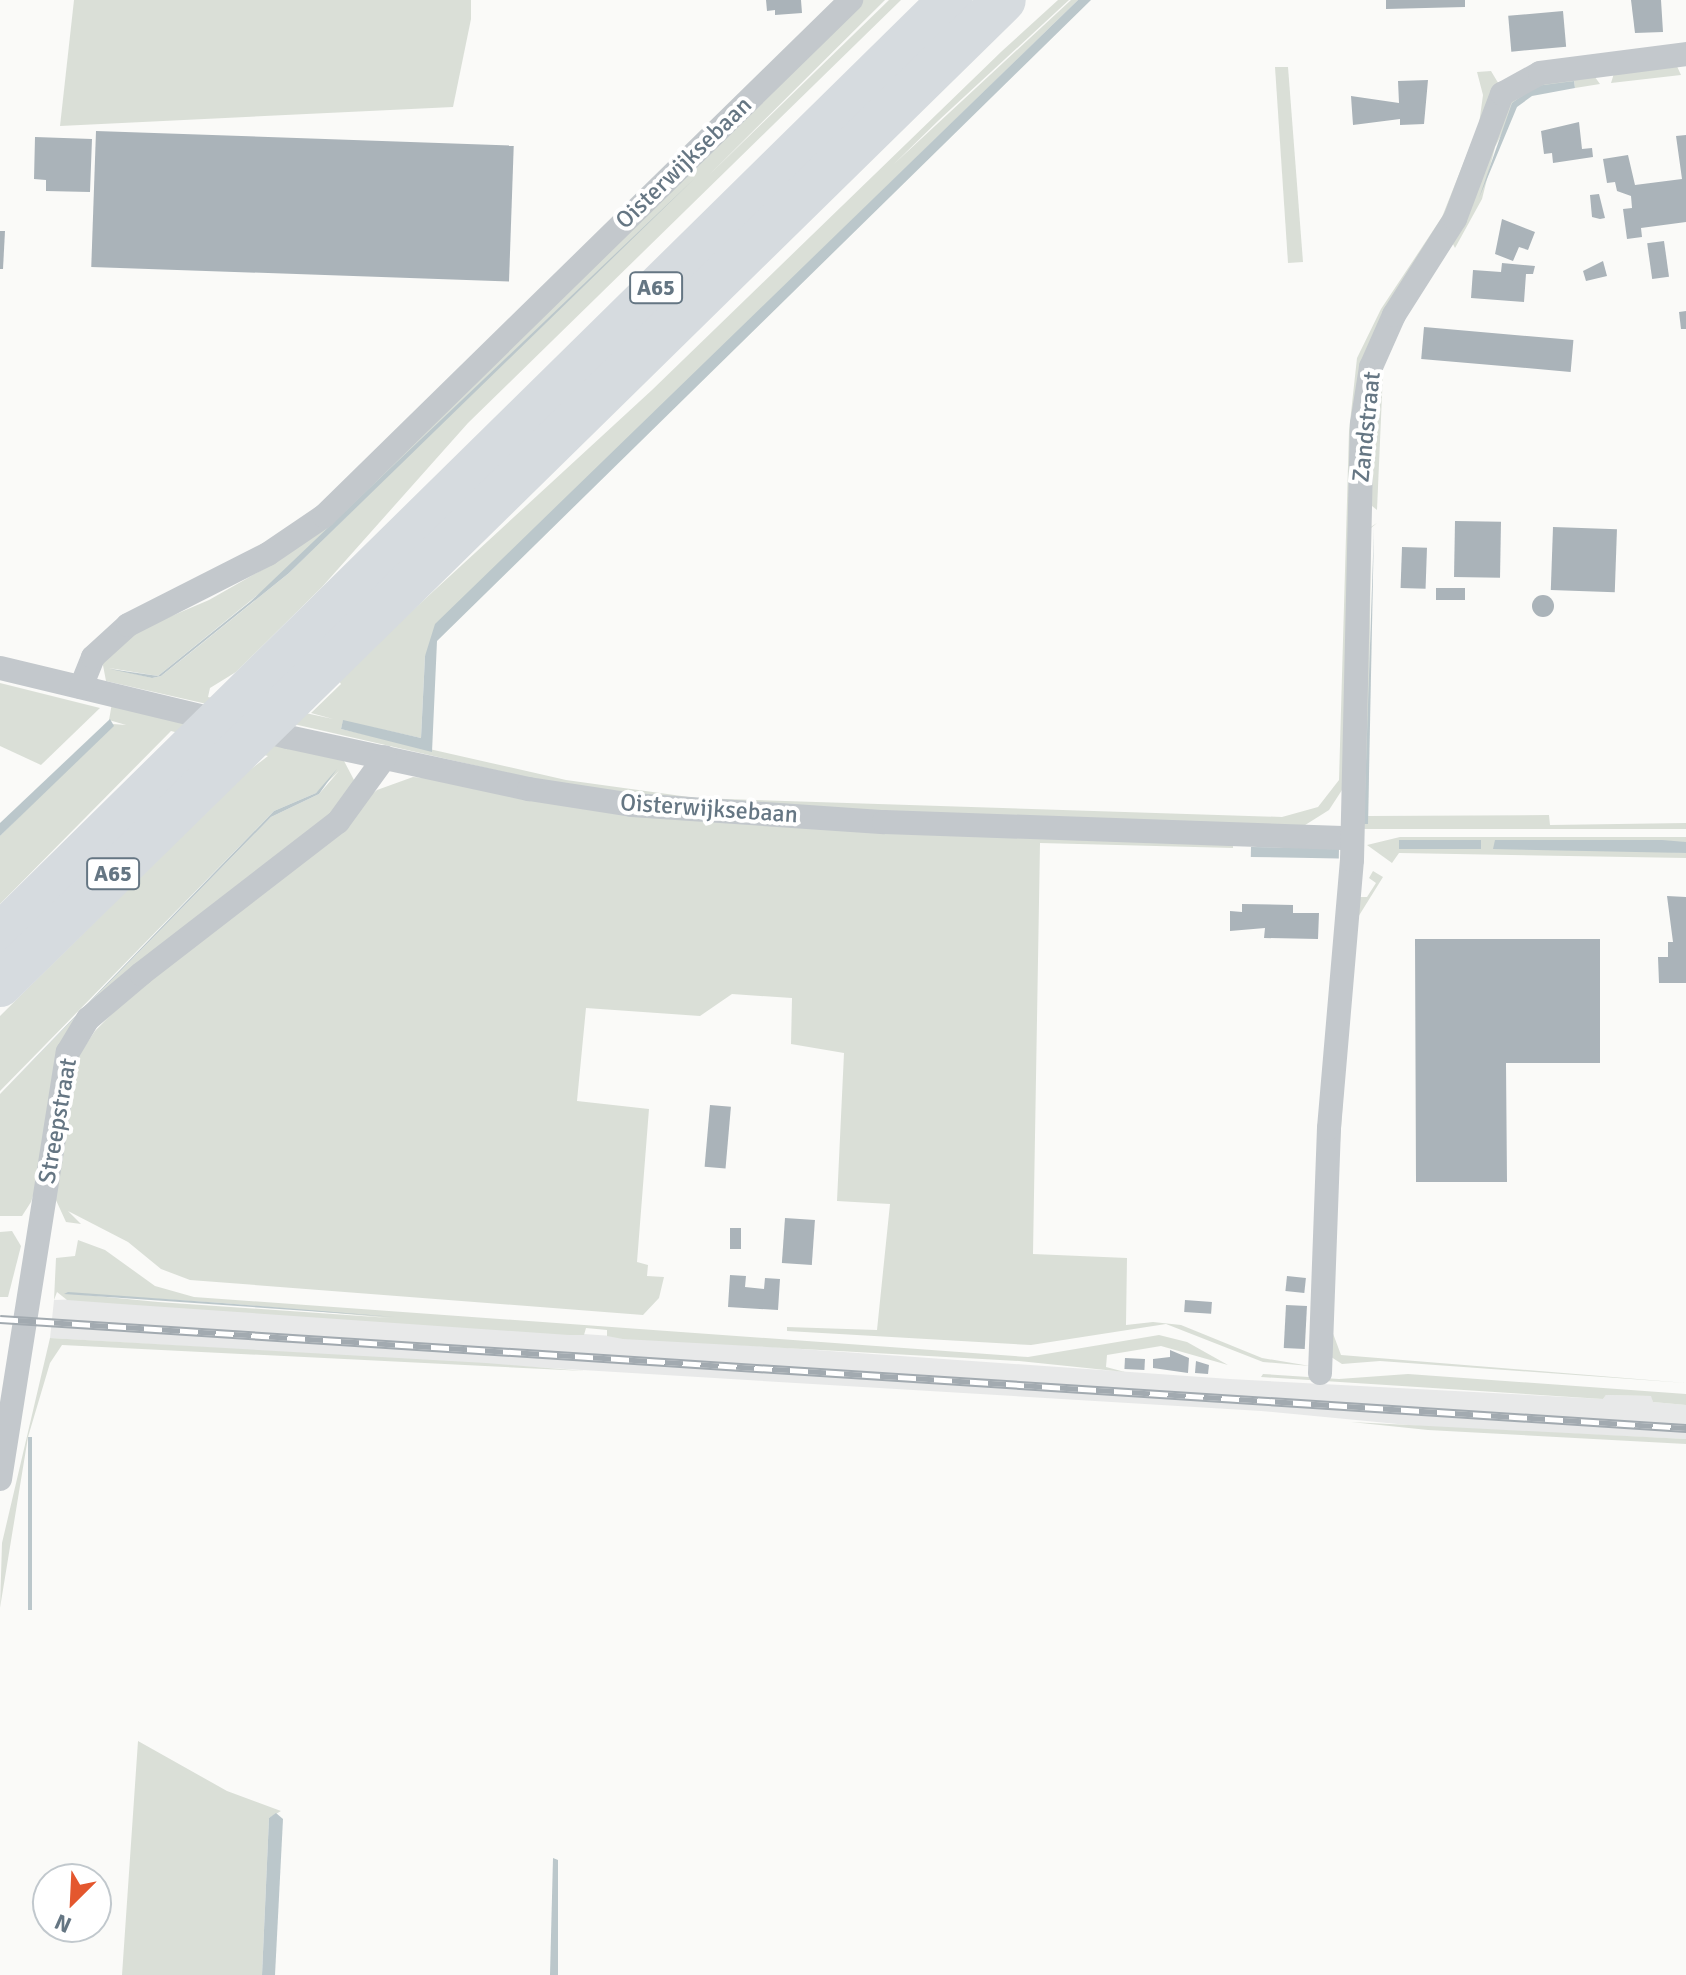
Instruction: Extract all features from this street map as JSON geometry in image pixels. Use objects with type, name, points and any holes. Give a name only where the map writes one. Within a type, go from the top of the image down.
[{"type":"highway","name":"A65","points":[[0,985],[226,763],[274,690],[950,0]]},
{"type":"highway","name":"A65","points":[[0,935],[184,753],[274,690],[1004,0]]},
{"type":"street","name":"Oisterwijksebaan","points":[[81,687],[93,657],[128,625],[268,554],[324,516],[851,0]]},
{"type":"street","name":"Zandstraat","points":[[1320,1373],[1329,1128],[1350,838],[1362,424],[1380,344],[1455,219],[1502,94],[1540,73],[1686,54]]},
{"type":"street","name":"Oisterwijksebaan","points":[[0,668],[385,757],[632,805],[884,822],[1350,838]]},
{"type":"street","name":"Streepstraat","points":[[0,1479],[8,1383],[68,1052],[88,1019],[338,822],[385,757]]},
{"type":"shaded area","points":[[74,0],[471,0],[471,19],[453,107],[60,126]]},
{"type":"shaded area","points":[[863,0],[885,0],[708,176],[889,0],[901,0],[468,423],[322,587],[236,672],[210,688],[208,697],[299,719],[301,712],[333,719],[311,713],[341,684],[338,679],[652,390],[1002,51],[1058,0],[1069,0],[894,164],[1071,0],[1078,0],[466,596],[425,656],[421,738],[343,721],[341,729],[566,780],[696,798],[1282,817],[1318,807],[1339,780],[1349,431],[1357,358],[1381,309],[1442,217],[1479,124],[1483,95],[1477,72],[1491,71],[1500,86],[1466,182],[1383,321],[1342,790],[1329,810],[1302,827],[948,818],[604,795],[106,681],[102,660],[134,632],[209,600],[269,566]],"holes":[[[561,306],[289,573],[161,676],[152,678],[109,668],[158,676],[287,571]]]},
{"type":"shaded area","points":[[1078,0],[1091,0],[437,641],[432,752],[341,729],[343,720],[421,738],[425,656],[435,624]]},
{"type":"shaded area","points":[[1676,64],[1681,75],[1611,83],[1615,70]]},
{"type":"shaded area","points":[[1275,67],[1288,67],[1303,262],[1288,263]]},
{"type":"shaded area","points":[[1592,73],[1600,84],[1575,88],[1574,81],[1523,93],[1495,147],[1482,199],[1455,248],[1452,242],[1497,120],[1518,90]]},
{"type":"shaded area","points":[[1574,81],[1575,88],[1532,96],[1517,107],[1479,198],[1512,103],[1536,86]]},
{"type":"shaded area","points":[[696,177],[289,573],[161,676],[152,678],[110,669],[158,676],[251,601]]},
{"type":"shaded area","points":[[1377,371],[1383,372],[1377,510],[1367,502]]},
{"type":"shaded area","points":[[1377,523],[1371,528],[1368,816],[1549,815],[1550,825],[1686,823],[1686,829],[1364,829],[1366,530]]},
{"type":"shaded area","points":[[1374,527],[1368,824],[1364,824]]},
{"type":"shaded area","points":[[0,683],[100,708],[41,765],[0,746]]},
{"type":"shaded area","points":[[112,703],[343,759],[354,780],[350,797],[92,1018],[31,1202],[22,1216],[0,1216],[0,1094],[271,817],[319,794],[339,771],[316,793],[274,811],[0,1091],[0,1016],[242,776],[268,756],[171,731],[0,904],[0,836],[113,724],[126,725],[109,720]]},
{"type":"shaded area","points":[[110,719],[114,726],[0,836],[0,823]]},
{"type":"shaded area","points":[[337,769],[319,794],[271,817],[0,1094],[274,811],[316,793]]},
{"type":"shaded area","points":[[413,777],[1233,843],[1233,848],[1040,843],[1033,1254],[1127,1258],[1126,1325],[1153,1322],[1181,1325],[1262,1358],[1310,1366],[1263,1362],[1166,1324],[1031,1345],[787,1331],[787,1327],[877,1330],[890,1204],[837,1201],[844,1053],[791,1044],[792,998],[732,994],[700,1016],[586,1008],[577,1101],[649,1109],[637,1262],[648,1265],[647,1276],[664,1277],[659,1298],[643,1315],[190,1280],[161,1269],[128,1242],[68,1211],[81,1224],[66,1222],[55,1198],[75,1061],[95,1031],[146,979],[377,790]]},
{"type":"shaded area","points":[[1400,837],[1686,837],[1686,842],[1495,840],[1686,853],[1686,858],[1399,853],[1392,863],[1367,845]]},
{"type":"shaded area","points":[[1399,840],[1481,840],[1481,849],[1399,849]]},
{"type":"shaded area","points":[[1495,840],[1662,840],[1686,842],[1686,853],[1493,849]]},
{"type":"shaded area","points":[[1251,847],[1339,849],[1339,859],[1251,857]]},
{"type":"shaded area","points":[[1373,871],[1383,877],[1355,922],[1328,1320],[1341,1355],[1686,1383],[1380,1361],[1342,1364],[1328,1355],[1325,1310],[1346,983],[1355,897],[1367,897],[1376,883],[1369,878]]},
{"type":"shaded area","points":[[12,1231],[21,1246],[8,1297],[0,1297],[0,1232]]},
{"type":"shaded area","points":[[78,1240],[105,1250],[155,1286],[194,1297],[1028,1357],[1159,1335],[1187,1342],[1228,1365],[1161,1346],[1107,1355],[1106,1367],[1125,1372],[1019,1361],[623,1339],[607,1336],[607,1330],[586,1328],[584,1335],[569,1335],[67,1300],[57,1292],[54,1300],[56,1258],[75,1256]],"holes":[[[65,1293],[222,1303],[390,1318]]]},
{"type":"shaded area","points":[[64,1294],[222,1303],[395,1317]]},
{"type":"shaded area","points":[[83,1299],[1230,1379],[1603,1399],[1606,1395],[1652,1396],[1653,1402],[1686,1405],[1686,1439],[1429,1427],[1261,1411],[50,1338],[54,1300]]},
{"type":"shaded area","points":[[50,1338],[585,1371],[62,1345],[50,1363],[28,1437],[0,1608],[2,1543]]},
{"type":"shaded area","points":[[1263,1374],[1339,1379],[1408,1374],[1686,1394],[1686,1405],[1653,1402],[1651,1396],[1606,1395],[1603,1399],[1261,1377]]},
{"type":"shaded area","points":[[1351,1422],[1686,1439],[1686,1444],[1428,1430]]},
{"type":"shaded area","points":[[28,1437],[32,1437],[32,1610],[28,1610]]},
{"type":"shaded area","points":[[138,1741],[227,1791],[281,1811],[269,1818],[262,1975],[122,1975]]},
{"type":"shaded area","points":[[276,1813],[283,1819],[275,1975],[262,1975],[269,1818]]},
{"type":"shaded area","points":[[553,1858],[558,1860],[558,1975],[550,1975]]},
{"type":"building","points":[[766,0],[801,0],[802,13],[775,15],[775,10],[767,11]]},
{"type":"building","points":[[1386,0],[1465,0],[1465,7],[1386,9]]},
{"type":"building","points":[[1631,0],[1661,0],[1663,32],[1635,33]]},
{"type":"building","points":[[1563,11],[1566,47],[1511,52],[1508,16]]},
{"type":"building","points":[[1428,80],[1424,124],[1400,125],[1400,119],[1353,125],[1351,96],[1399,103],[1398,81]]},
{"type":"building","points":[[1579,122],[1582,149],[1592,148],[1593,157],[1553,163],[1552,153],[1544,154],[1541,131]]},
{"type":"building","points":[[96,131],[514,146],[509,282],[91,267]]},
{"type":"building","points":[[1686,135],[1686,222],[1641,228],[1642,237],[1627,239],[1623,209],[1632,208],[1631,196],[1617,191],[1615,182],[1607,183],[1603,159],[1628,155],[1635,185],[1682,179],[1676,136]]},
{"type":"building","points":[[35,137],[92,139],[90,192],[46,191],[46,180],[34,179]]},
{"type":"building","points":[[1599,194],[1605,218],[1600,219],[1592,217],[1590,195]]},
{"type":"building","points":[[1502,219],[1535,232],[1528,250],[1519,247],[1513,261],[1495,254]]},
{"type":"building","points":[[0,231],[5,231],[3,269],[0,269]]},
{"type":"building","points":[[1664,241],[1669,277],[1652,279],[1647,243]]},
{"type":"building","points":[[1603,261],[1607,276],[1586,281],[1583,271]]},
{"type":"building","points":[[1502,263],[1535,266],[1533,274],[1526,274],[1524,302],[1471,298],[1473,270],[1501,272]]},
{"type":"building","points":[[1686,311],[1686,329],[1681,329],[1679,312]]},
{"type":"building","points":[[1424,327],[1573,340],[1571,372],[1421,359]]},
{"type":"building","points":[[1455,521],[1501,522],[1500,578],[1454,577]]},
{"type":"building","points":[[1553,527],[1617,529],[1615,592],[1551,590]]},
{"type":"building","points":[[1402,547],[1427,548],[1426,589],[1401,588]]},
{"type":"building","points":[[1436,588],[1465,588],[1465,600],[1436,600]]},
{"type":"building","points":[[1543,595],[1551,598],[1554,606],[1551,614],[1543,617],[1535,614],[1532,606],[1535,598]]},
{"type":"building","points":[[1667,896],[1686,897],[1686,983],[1659,983],[1658,957],[1668,957],[1668,942],[1673,942]]},
{"type":"building","points":[[1242,904],[1293,905],[1293,913],[1319,913],[1318,939],[1264,938],[1265,928],[1230,931],[1230,911],[1242,912]]},
{"type":"building","points":[[1415,939],[1600,939],[1600,1063],[1506,1063],[1507,1182],[1416,1182]]},
{"type":"building","points":[[710,1105],[731,1107],[726,1169],[705,1167]]},
{"type":"building","points":[[785,1218],[815,1220],[812,1265],[782,1263]]},
{"type":"building","points":[[730,1228],[741,1228],[741,1249],[730,1249]]},
{"type":"building","points":[[730,1275],[746,1276],[745,1287],[764,1289],[765,1278],[780,1279],[778,1310],[728,1307]]},
{"type":"building","points":[[1287,1276],[1306,1278],[1304,1293],[1285,1291]]},
{"type":"building","points":[[1185,1300],[1212,1302],[1211,1314],[1184,1312]]},
{"type":"building","points":[[1286,1305],[1307,1306],[1305,1349],[1284,1348]]},
{"type":"building","points":[[1170,1350],[1189,1358],[1188,1373],[1153,1368],[1153,1359],[1170,1357]]},
{"type":"building","points":[[1125,1358],[1145,1359],[1144,1370],[1124,1369]]},
{"type":"building","points":[[1196,1361],[1209,1365],[1208,1374],[1195,1373]]},
{"type":"railway","points":[[0,1319],[1686,1428]]}]
